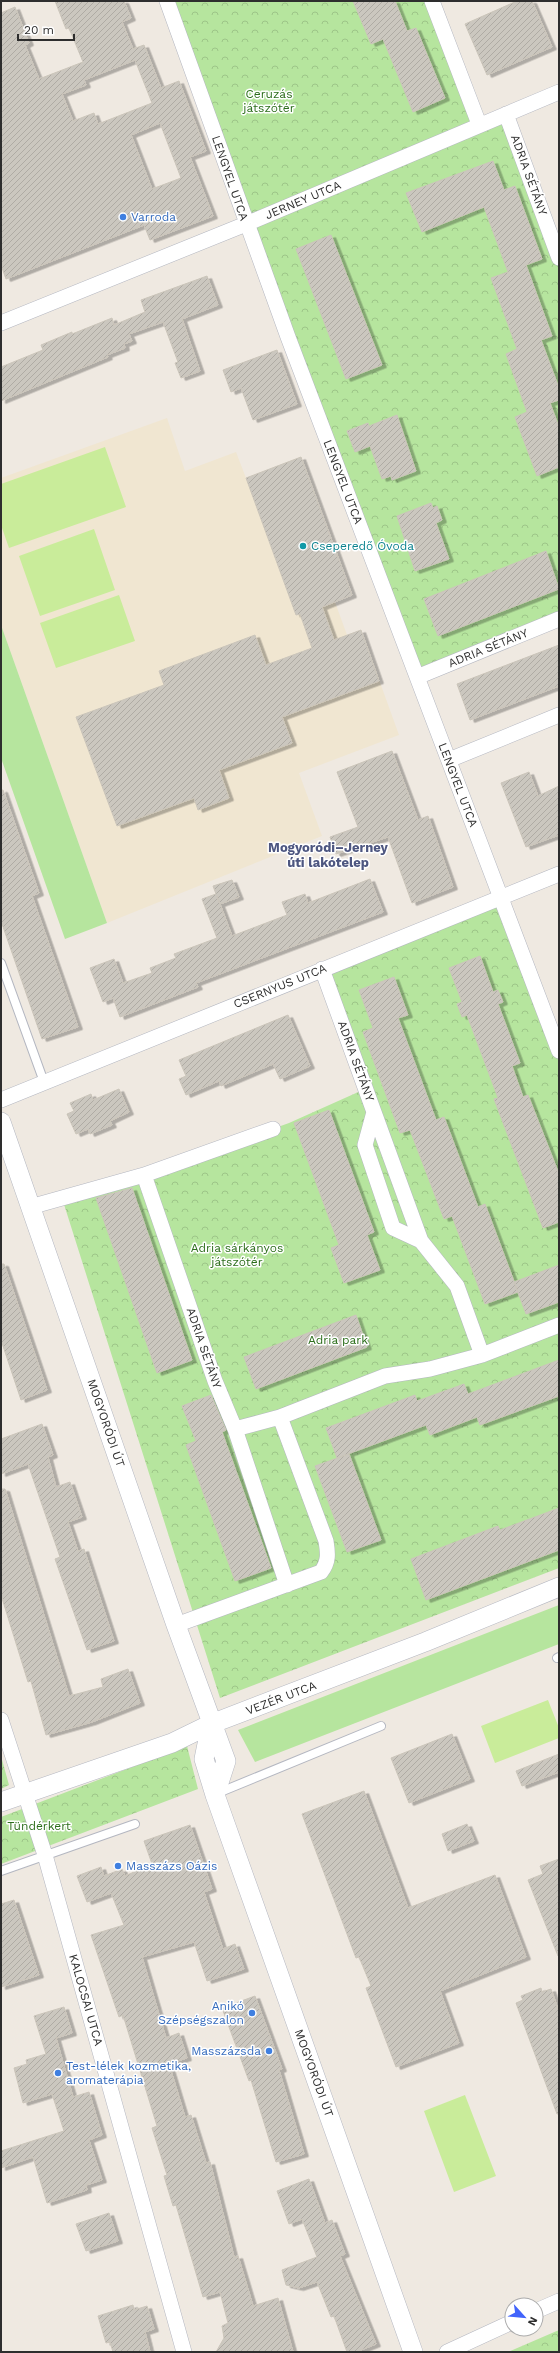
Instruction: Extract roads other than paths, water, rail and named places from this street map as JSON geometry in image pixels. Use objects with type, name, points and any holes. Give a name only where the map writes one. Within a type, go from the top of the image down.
[{"type":"street","name":"LENGYEL UTCA","points":[[167,1],[246,224],[559,1051]]},
{"type":"street","points":[[432,1],[479,124]]},
{"type":"street","name":"JERNEY UTCA","points":[[1,323],[246,224],[479,124],[559,92]]},
{"type":"street","name":"ADRIA SÉTÁNY","points":[[506,114],[559,258]]},
{"type":"street","name":"ADRIA SÉTÁNY","points":[[417,677],[559,619]]},
{"type":"street","points":[[449,760],[559,715]]},
{"type":"street","name":"CSERNYUS UTCA","points":[[1,1100],[559,874]]},
{"type":"street","name":"ADRIA SÉTÁNY","points":[[322,969],[374,1112],[365,1146],[393,1228],[421,1241],[458,1286],[482,1355]]},
{"type":"street","points":[[374,1112],[421,1241]]},
{"type":"street","name":"MOGYORÓDI ÚT","points":[[1,1122],[211,1724],[204,1759],[215,1795],[413,2352]]},
{"type":"street","points":[[30,1207],[144,1175],[273,1129]]},
{"type":"street","name":"ADRIA SÉTÁNY","points":[[144,1175],[215,1381],[235,1430],[287,1585]]},
{"type":"street","points":[[235,1430],[280,1417],[385,1376],[430,1369],[482,1355],[559,1325]]},
{"type":"street","points":[[176,1625],[321,1572],[329,1556],[326,1541],[280,1417]]},
{"type":"street","name":"VEZÉR UTCA","points":[[1,1802],[172,1743],[211,1724],[425,1642],[559,1587]]},
{"type":"street","name":"KALOCSAI UTCA","points":[[1,1720],[24,1793],[46,1855],[184,2352]]},
{"type":"street","points":[[544,2308],[559,2301]]},
{"type":"street","points":[[447,2352],[504,2326]]},
{"type":"lane","points":[[1,963],[44,1082]]},
{"type":"lane","points":[[215,1795],[381,1726]]},
{"type":"lane","points":[[1,1871],[134,1824]]},
{"type":"place","name":"Varroda","points":[[123,217]]},
{"type":"place","name":"Cseperedő Óvoda","points":[[303,546]]},
{"type":"place","name":"Masszázs Oázis","points":[[118,1866]]},
{"type":"place","name":"Anikó Szépségszalon","points":[[252,2013]]},
{"type":"place","name":"Masszázsda","points":[[269,2051]]},
{"type":"place","name":"Test-lélek kozmetika, aromaterápia","points":[[58,2073]]},
{"type":"district","name":"Mogyoródi–Jerney úti lakótelep","points":[[328,854]]},
{"type":"park label","name":"Ceruzás játszótér","points":[[269,101]]},
{"type":"park label","name":"Adria sárkányos játszótér","points":[[237,1255]]},
{"type":"park label","name":"Adria park","points":[[338,1340]]},
{"type":"park label","name":"Tündérkert","points":[[39,1826]]}]
